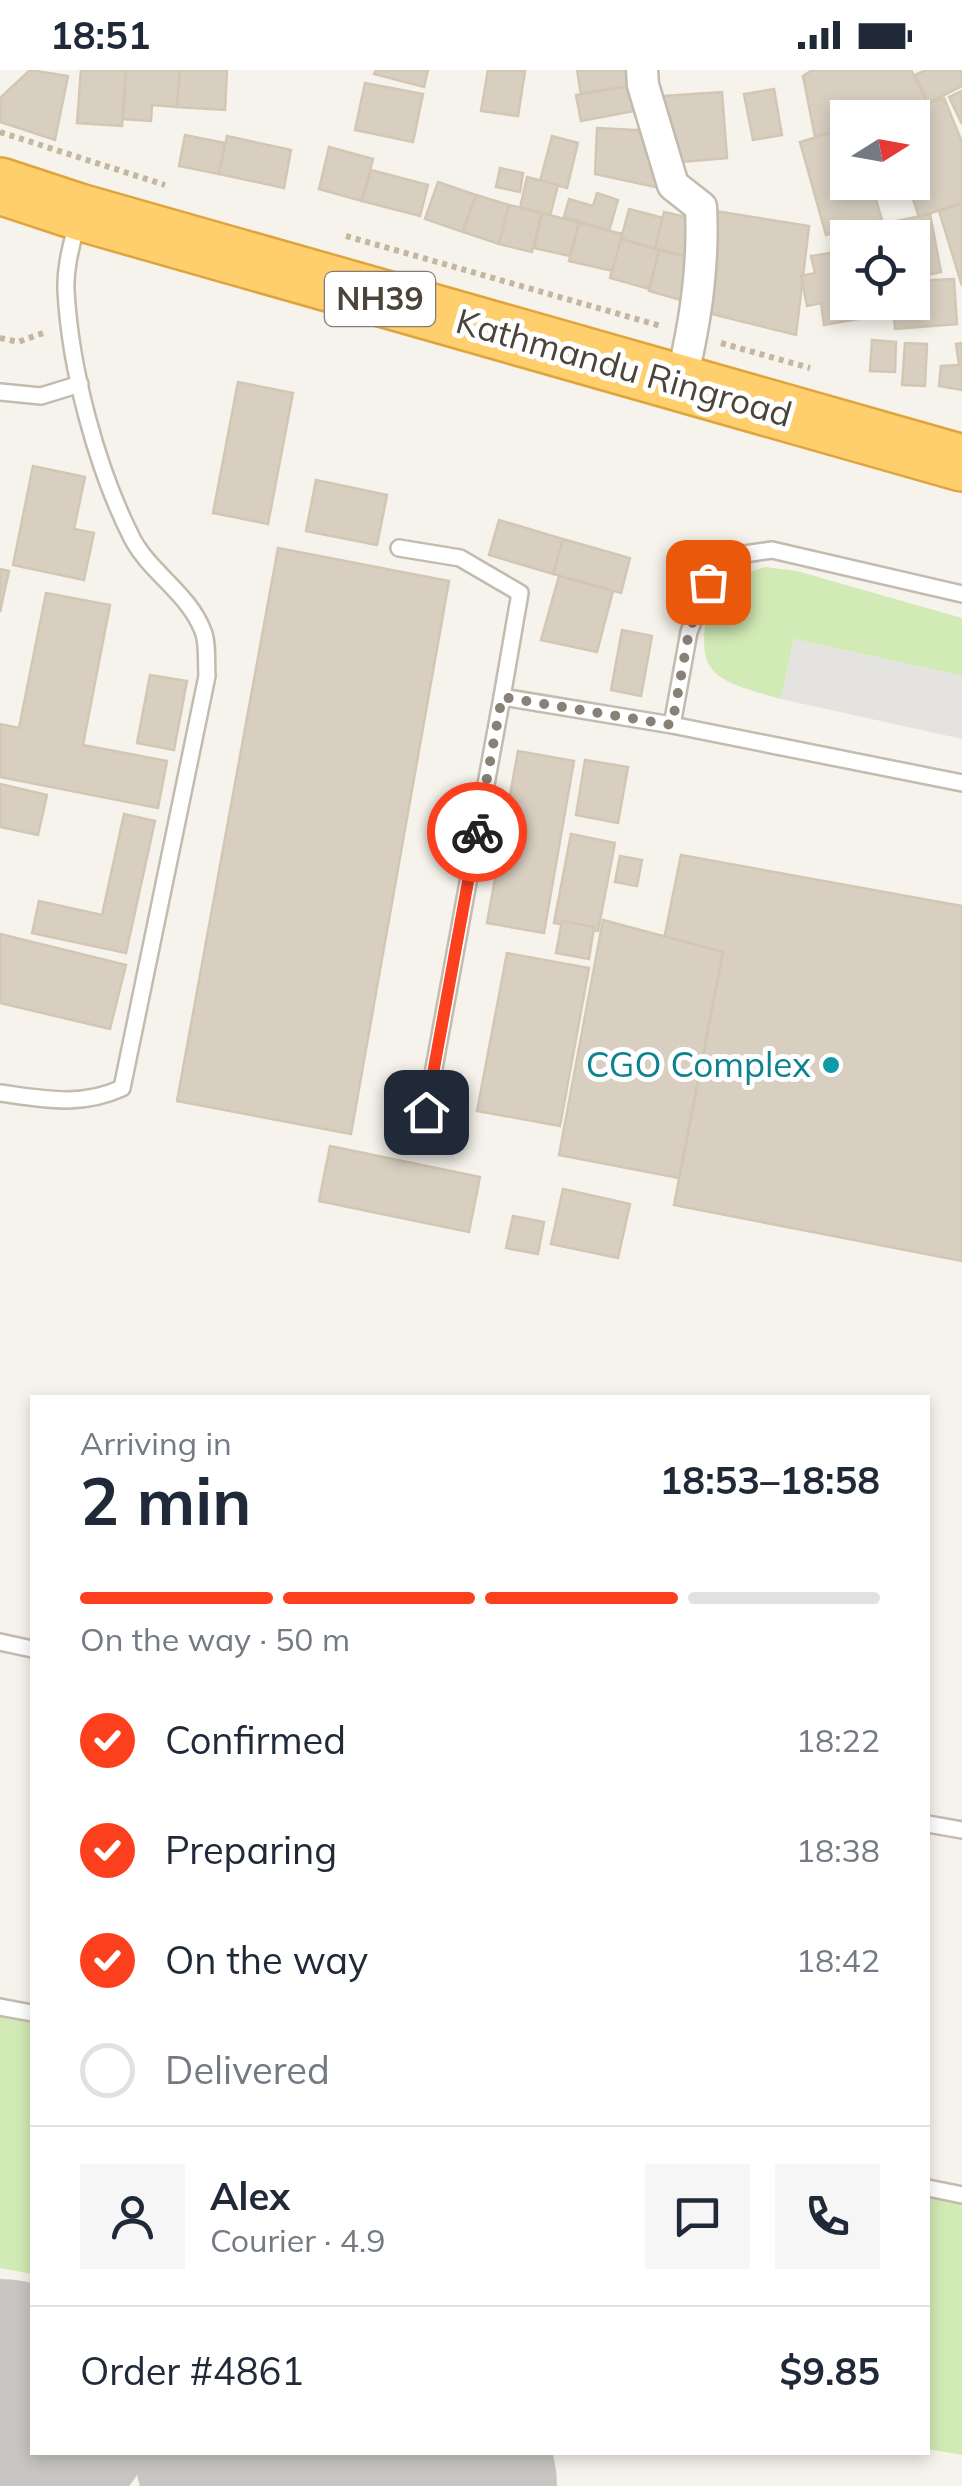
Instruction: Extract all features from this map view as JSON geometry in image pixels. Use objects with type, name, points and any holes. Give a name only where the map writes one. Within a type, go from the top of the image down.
[{"type":"highway","name":"Kathmandu Ringroad","points":[[0,186],[79,212],[687,360],[962,463]]},
{"type":"street","points":[[642,70],[643,86],[673,184],[701,207],[702,241],[687,360]]},
{"type":"lane","points":[[0,1093],[71,1102],[100,1098],[122,1088],[206,676],[204,632],[178,590],[135,543],[106,475],[80,384],[68,261],[79,212]]},
{"type":"lane","points":[[0,392],[40,396],[80,384]]},
{"type":"lane","points":[[400,548],[460,558],[520,593],[426,1112]]},
{"type":"lane","points":[[672,725],[689,632],[708,582],[731,556],[772,550],[962,594]]},
{"type":"lane","points":[[502,697],[672,725],[962,782]]},
{"type":"lane","points":[[0,1642],[30,1649]]},
{"type":"lane","points":[[930,1824],[962,1830]]},
{"type":"lane","points":[[0,2007],[30,2013]]},
{"type":"lane","points":[[930,2188],[962,2195]]},
{"type":"path","points":[[0,132],[172,187]]},
{"type":"path","points":[[340,235],[687,360],[828,374]]},
{"type":"path","points":[[0,338],[18,342],[44,334],[70,312]]},
{"type":"green space","points":[[765,567],[797,571],[962,618],[962,676],[794,639],[781,699],[723,679],[706,658],[704,643],[711,597],[746,573]]},
{"type":"green space","points":[[0,2009],[30,2016],[30,2274],[0,2268]]},
{"type":"green space","points":[[930,2193],[962,2200],[962,2455],[930,2449]]},
{"type":"shaded area","points":[[794,639],[962,676],[962,739],[781,699]]},
{"type":"building","points":[[30,70],[68,76],[55,140],[0,122],[0,98]]},
{"type":"building","points":[[81,70],[126,70],[122,126],[77,123]]},
{"type":"building","points":[[126,70],[180,70],[177,107],[152,105],[151,121],[123,119]]},
{"type":"building","points":[[180,70],[227,70],[225,110],[177,107]]},
{"type":"building","points":[[376,70],[428,70],[424,87],[374,74]]},
{"type":"building","points":[[488,70],[525,71],[518,116],[481,111]]},
{"type":"building","points":[[577,70],[632,70],[635,85],[581,94]]},
{"type":"building","points":[[812,70],[911,70],[926,100],[830,100],[830,133],[815,137],[803,76]]},
{"type":"building","points":[[926,70],[962,70],[962,86],[930,102],[915,75]]},
{"type":"building","points":[[365,83],[423,94],[413,142],[355,130]]},
{"type":"building","points":[[635,85],[639,110],[581,121],[576,95]]},
{"type":"building","points":[[774,89],[782,135],[753,140],[744,94]]},
{"type":"building","points":[[962,91],[962,124],[949,97]]},
{"type":"building","points":[[722,92],[727,158],[669,163],[664,96]]},
{"type":"building","points":[[944,98],[962,142],[962,203],[919,217],[913,200],[930,200],[930,103]]},
{"type":"building","points":[[597,128],[655,131],[664,189],[595,174]]},
{"type":"building","points":[[830,133],[830,200],[876,200],[882,220],[830,220],[830,234],[826,235],[800,142]]},
{"type":"building","points":[[185,135],[225,143],[219,174],[179,166]]},
{"type":"building","points":[[227,136],[291,150],[284,188],[219,174]]},
{"type":"building","points":[[552,136],[578,143],[567,188],[540,181]]},
{"type":"building","points":[[329,147],[373,159],[362,201],[319,189]]},
{"type":"building","points":[[500,168],[523,173],[520,192],[496,187]]},
{"type":"building","points":[[371,170],[428,185],[420,216],[362,201]]},
{"type":"building","points":[[527,177],[558,185],[550,216],[520,208]]},
{"type":"building","points":[[438,182],[476,195],[463,232],[425,219]]},
{"type":"building","points":[[597,193],[618,200],[609,231],[564,217],[569,199],[593,206]]},
{"type":"building","points":[[476,195],[509,205],[499,244],[463,232]]},
{"type":"building","points":[[962,203],[962,286],[939,211]]},
{"type":"building","points":[[509,205],[542,213],[532,252],[499,244]]},
{"type":"building","points":[[629,209],[663,218],[655,249],[621,239]]},
{"type":"building","points":[[715,211],[809,226],[796,335],[700,311]]},
{"type":"building","points":[[664,212],[695,219],[685,256],[655,249]]},
{"type":"building","points":[[542,213],[579,223],[570,256],[534,248]]},
{"type":"building","points":[[930,214],[941,272],[930,274],[930,220],[902,220]]},
{"type":"building","points":[[579,223],[622,234],[613,271],[569,261]]},
{"type":"building","points":[[621,239],[659,250],[649,289],[610,278]]},
{"type":"building","points":[[659,250],[695,259],[684,301],[649,291]]},
{"type":"building","points":[[830,253],[830,320],[852,320],[824,325],[821,303],[807,306],[801,276],[815,273],[811,256]]},
{"type":"building","points":[[954,279],[957,324],[895,329],[894,320],[930,320],[930,280]]},
{"type":"building","points":[[872,340],[896,342],[895,372],[870,371]]},
{"type":"building","points":[[905,343],[927,344],[925,386],[902,385]]},
{"type":"building","points":[[962,343],[962,390],[939,386],[941,366],[959,365],[956,344]]},
{"type":"building","points":[[238,382],[293,393],[268,524],[213,513]]},
{"type":"building","points":[[33,466],[85,477],[74,529],[94,533],[84,580],[13,565]]},
{"type":"building","points":[[316,480],[387,495],[377,545],[306,531]]},
{"type":"building","points":[[499,520],[563,539],[553,574],[489,555]]},
{"type":"building","points":[[563,539],[630,558],[621,593],[553,574]]},
{"type":"building","points":[[278,548],[449,581],[351,1134],[177,1101]]},
{"type":"building","points":[[0,569],[9,571],[0,612]]},
{"type":"building","points":[[559,576],[613,591],[597,652],[541,640]]},
{"type":"building","points":[[46,593],[110,605],[83,745],[167,761],[158,808],[0,777],[0,724],[19,728]]},
{"type":"building","points":[[622,630],[652,636],[641,696],[611,690]]},
{"type":"building","points":[[150,675],[187,681],[174,750],[137,743]]},
{"type":"building","points":[[518,751],[574,761],[544,933],[487,923]]},
{"type":"building","points":[[585,760],[628,767],[618,823],[576,815]]},
{"type":"building","points":[[0,784],[47,795],[38,835],[0,827]]},
{"type":"building","points":[[124,814],[155,821],[126,953],[32,933],[39,901],[102,915]]},
{"type":"building","points":[[571,834],[615,843],[598,931],[554,923]]},
{"type":"building","name":"CGO Complex","points":[[681,855],[962,906],[962,1261],[674,1205],[723,952],[664,939]]},
{"type":"building","points":[[620,856],[642,860],[637,886],[615,882]]},
{"type":"building","points":[[603,920],[723,952],[679,1178],[559,1155]]},
{"type":"building","points":[[562,921],[594,927],[589,959],[556,953]]},
{"type":"building","points":[[0,934],[126,965],[110,1029],[0,1003]]},
{"type":"building","points":[[507,953],[589,968],[560,1126],[477,1111]]},
{"type":"building","points":[[330,1146],[480,1177],[469,1232],[319,1201]]},
{"type":"building","points":[[563,1189],[630,1204],[618,1258],[551,1244]]},
{"type":"building","points":[[513,1216],[544,1222],[538,1254],[506,1248]]},
{"type":"runway","points":[[0,2403],[30,2409]]},
{"type":"runway","points":[[274,2455],[433,2486]]},
{"type":"way so far","points":[[477,832],[502,697],[672,725],[689,632],[708,582]]},
{"type":"place","name":"CGO Complex","points":[[831,1065]]},
{"type":"route","points":[[426,1112],[477,832]]}]
